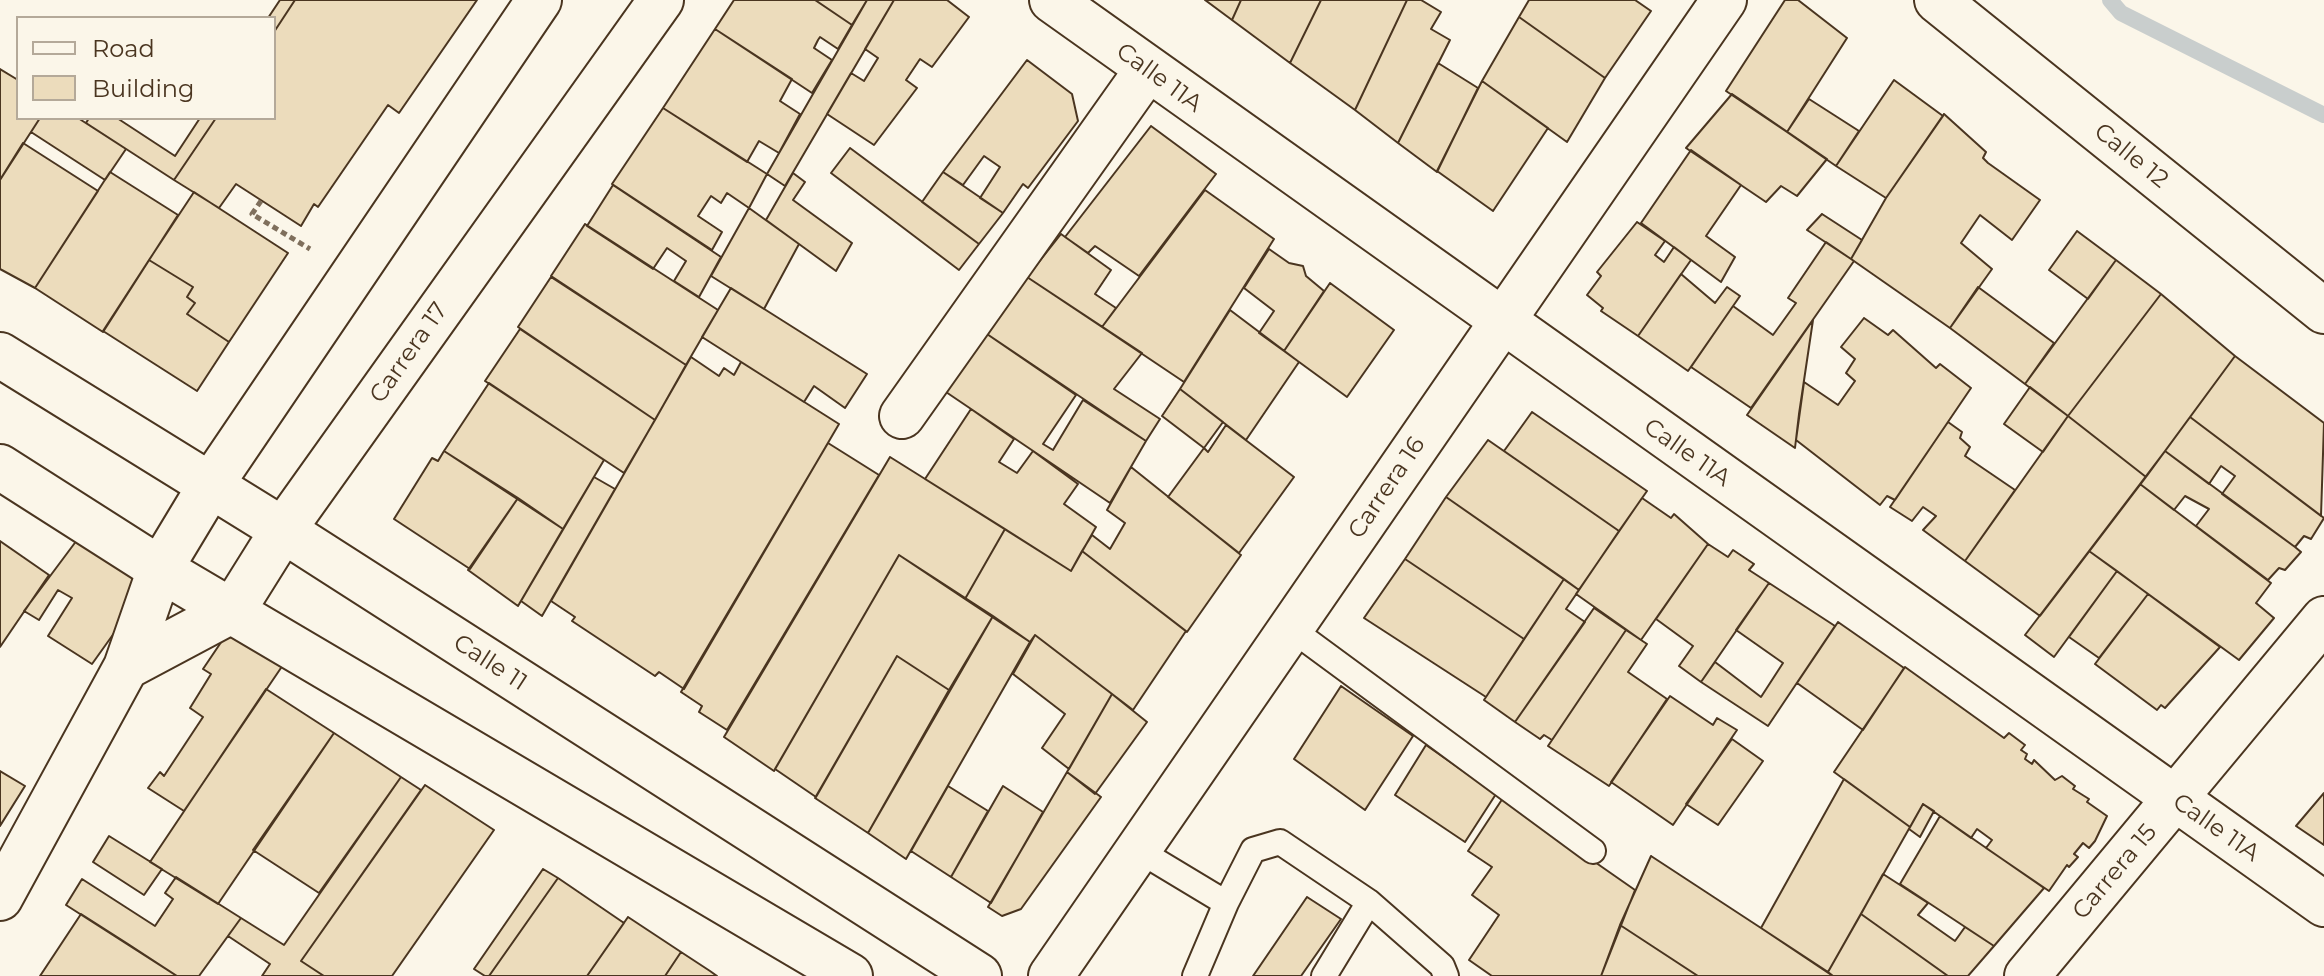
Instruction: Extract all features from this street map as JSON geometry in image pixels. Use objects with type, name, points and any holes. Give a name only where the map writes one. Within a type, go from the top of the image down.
[{"type":"street","points":[[0,898],[126,667],[160,569],[210,486],[539,0]]},
{"type":"street","name":"Carrera 17","points":[[126,667],[233,610],[283,530],[661,0]]},
{"type":"street","name":"Calle 11A","points":[[1052,0],[2324,904]]},
{"type":"street","name":"Carrera 16","points":[[1051,976],[1724,0]]},
{"type":"street","name":"Calle 12","points":[[1937,0],[2324,311]]},
{"type":"street","points":[[902,416],[1147,70]]},
{"type":"street","name":"Calle 11","points":[[0,355],[283,530],[979,976]]},
{"type":"street","points":[[0,467],[160,569],[850,976]]},
{"type":"street","name":"Carrera 15","points":[[2027,976],[2176,801],[2324,619]]},
{"type":"lane","points":[[1290,628],[1593,851]]},
{"type":"lane","points":[[1195,976],[1253,850],[1280,842],[1369,902],[1442,966],[1446,976]]},
{"type":"lane","points":[[1138,850],[1226,903]]},
{"type":"lane","points":[[1324,976],[1369,902]]},
{"type":"path","points":[[261,201],[252,214],[314,252]]},
{"type":"building","points":[[280,0],[295,0],[276,29],[276,16],[269,16]]},
{"type":"building","points":[[295,0],[477,0],[399,113],[388,105],[318,207],[314,204],[301,226],[236,184],[219,208],[174,180],[215,120],[276,120],[276,29]]},
{"type":"building","points":[[734,0],[815,0],[852,25],[838,49],[820,37],[818,40],[814,48],[832,60],[812,93],[715,29]]},
{"type":"building","points":[[815,0],[867,0],[852,25]]},
{"type":"building","points":[[867,0],[894,0],[785,186],[767,174]]},
{"type":"building","points":[[894,0],[947,0],[969,17],[932,67],[920,59],[906,80],[917,88],[874,145],[827,114],[851,73],[864,81],[878,58],[865,49]]},
{"type":"building","points":[[1205,0],[1241,0],[1232,20]]},
{"type":"building","points":[[1241,0],[1321,0],[1290,63],[1232,20]]},
{"type":"building","points":[[1321,0],[1407,0],[1355,110],[1290,63]]},
{"type":"building","points":[[1407,0],[1421,0],[1441,12],[1431,29],[1450,40],[1398,143],[1355,110]]},
{"type":"building","points":[[1529,0],[1635,0],[1651,11],[1605,78],[1519,17]]},
{"type":"building","points":[[1785,0],[1798,0],[1847,38],[1787,132],[1726,91]]},
{"type":"building","points":[[1519,17],[1605,78],[1567,142],[1482,81]]},
{"type":"building","points":[[715,29],[792,79],[780,101],[800,114],[779,153],[759,141],[747,162],[663,108]]},
{"type":"building","points":[[1027,60],[1072,94],[1078,121],[1028,188],[1023,184],[1003,213],[980,198],[1000,167],[984,156],[963,185],[943,172]]},
{"type":"building","points":[[1438,63],[1478,88],[1437,172],[1398,143]]},
{"type":"building","points":[[0,69],[16,79],[16,120],[39,120],[0,180]]},
{"type":"building","points":[[1894,80],[1943,116],[1886,198],[1836,166]]},
{"type":"building","points":[[1482,81],[1548,128],[1493,211],[1437,171]]},
{"type":"building","points":[[1732,94],[1827,159],[1797,196],[1781,186],[1766,202],[1686,148]]},
{"type":"building","points":[[1809,99],[1859,131],[1836,166],[1787,132]]},
{"type":"building","points":[[663,108],[767,174],[749,208],[727,193],[721,203],[711,196],[698,216],[722,232],[712,250],[612,184]]},
{"type":"building","points":[[1944,114],[1986,152],[1983,158],[1988,163],[2040,200],[2012,240],[1980,215],[1961,243],[1992,269],[1950,328],[1851,259],[1886,198]]},
{"type":"building","points":[[39,120],[81,120],[126,149],[105,180],[31,132]]},
{"type":"building","points":[[88,120],[120,120],[175,156],[199,120],[215,120],[174,180],[86,123]]},
{"type":"building","points":[[1151,126],[1216,174],[1139,276],[1095,246],[1088,253],[1065,237]]},
{"type":"building","points":[[23,143],[98,191],[35,288],[0,269],[0,180]]},
{"type":"building","points":[[850,148],[979,244],[959,270],[831,173]]},
{"type":"building","points":[[1691,150],[1741,185],[1706,236],[1735,257],[1721,282],[1641,223]]},
{"type":"building","points":[[110,172],[178,215],[103,332],[35,288]]},
{"type":"building","points":[[943,172],[1003,213],[979,244],[922,202]]},
{"type":"building","points":[[793,173],[805,182],[793,200],[852,243],[836,271],[766,220]]},
{"type":"building","points":[[613,185],[721,257],[699,297],[674,281],[686,261],[667,248],[653,269],[587,226]]},
{"type":"building","points":[[1205,190],[1274,239],[1184,382],[1102,327]]},
{"type":"building","points":[[194,192],[288,253],[229,342],[187,314],[195,303],[187,297],[193,287],[149,260]]},
{"type":"building","points":[[749,208],[799,244],[764,309],[711,276]]},
{"type":"building","points":[[1822,214],[1862,240],[1851,259],[1807,230]]},
{"type":"building","points":[[1637,222],[1665,241],[1655,255],[1664,262],[1674,247],[1691,260],[1638,336],[1601,311],[1603,308],[1587,295],[1601,276],[1597,272]]},
{"type":"building","points":[[585,224],[718,310],[686,365],[551,276]]},
{"type":"building","points":[[2077,231],[2116,260],[2088,299],[2049,270]]},
{"type":"building","points":[[1061,234],[1111,270],[1095,294],[1116,308],[1102,327],[1027,277]]},
{"type":"building","points":[[1826,242],[1854,261],[1751,408],[1691,367],[1733,306],[1773,335],[1796,303],[1788,298]]},
{"type":"building","points":[[1269,249],[1289,263],[1303,266],[1306,276],[1324,291],[1284,351],[1259,333],[1274,311],[1244,288]]},
{"type":"building","points":[[149,260],[193,287],[187,297],[195,303],[187,314],[229,342],[197,391],[103,331]]},
{"type":"building","points":[[2116,260],[2161,294],[2068,416],[2025,384]]},
{"type":"building","points":[[1681,274],[1715,303],[1727,287],[1740,296],[1688,371],[1638,336]]},
{"type":"building","points":[[551,277],[686,365],[655,420],[518,327]]},
{"type":"building","points":[[1027,277],[1142,353],[1114,389],[1160,419],[1146,441],[984,332]]},
{"type":"building","points":[[1330,283],[1394,330],[1347,397],[1284,351]]},
{"type":"building","points":[[1978,287],[2054,343],[2025,384],[1950,328]]},
{"type":"building","points":[[731,288],[867,374],[845,408],[814,386],[804,402],[702,337]]},
{"type":"building","points":[[2161,294],[2235,356],[2146,477],[2068,416]]},
{"type":"building","points":[[1230,310],[1299,362],[1246,440],[1180,389]]},
{"type":"building","points":[[1864,318],[1888,335],[1893,330],[1936,368],[1940,364],[1971,388],[1895,500],[1887,496],[1880,505],[1796,440],[1804,382],[1838,405],[1855,381],[1846,373],[1855,359],[1841,347]]},
{"type":"building","points":[[1813,320],[1799,414],[1795,448],[1747,415]]},
{"type":"building","points":[[520,329],[655,420],[624,473],[485,381]]},
{"type":"building","points":[[984,332],[1076,395],[1043,444],[1053,450],[1083,400],[1146,441],[1110,503],[943,390]]},
{"type":"building","points":[[2235,356],[2324,423],[2321,516],[2190,417]]},
{"type":"building","points":[[691,357],[719,376],[724,368],[734,375],[741,362],[839,424],[684,689],[659,672],[655,676],[572,621],[575,617],[551,601]]},
{"type":"building","points":[[489,383],[604,460],[563,529],[444,451]]},
{"type":"building","points":[[2030,387],[2068,416],[2043,452],[2004,424]]},
{"type":"building","points":[[1180,389],[1223,422],[1204,448],[1162,416]]},
{"type":"building","points":[[971,409],[1014,439],[999,462],[1017,473],[1033,451],[1078,484],[1064,504],[1096,527],[1071,571],[925,479]]},
{"type":"building","points":[[1532,412],[1647,491],[1619,531],[1504,451]]},
{"type":"building","points":[[2068,416],[2146,477],[2040,616],[1965,561]]},
{"type":"building","points":[[2190,417],[2324,518],[2311,539],[2304,536],[2295,547],[2222,494],[2235,476],[2221,466],[2209,484],[2165,451]]},
{"type":"building","points":[[1948,422],[1962,432],[1960,438],[1970,447],[1965,456],[2015,490],[1965,561],[1923,530],[1936,516],[1923,507],[1912,521],[1890,507]]},
{"type":"building","points":[[1226,425],[1294,477],[1239,553],[1168,497],[1204,448],[1208,452]]},
{"type":"building","points":[[1488,440],[1619,531],[1579,590],[1446,497]]},
{"type":"building","points":[[828,443],[879,475],[727,730],[699,712],[702,706],[681,692]]},
{"type":"building","points":[[444,451],[518,498],[470,569],[394,519],[432,458],[438,461]]},
{"type":"building","points":[[2165,451],[2301,552],[2285,570],[2279,568],[2268,580],[2196,526],[2209,509],[2185,496],[2174,510],[2140,484]]},
{"type":"building","points":[[890,457],[1005,529],[965,599],[899,555],[774,771],[724,737]]},
{"type":"building","points":[[1131,467],[1241,555],[1187,632],[1082,551],[1092,535],[1110,549],[1125,523],[1107,510]]},
{"type":"building","points":[[594,477],[615,489],[542,616],[521,601]]},
{"type":"building","points":[[2140,484],[2271,583],[2256,603],[2274,618],[2239,660],[2089,551]]},
{"type":"building","points":[[1446,497],[1564,579],[1524,639],[1405,559]]},
{"type":"building","points":[[518,498],[563,529],[518,606],[468,570]]},
{"type":"building","points":[[1642,498],[1671,518],[1674,514],[1708,544],[1641,640],[1576,594]]},
{"type":"building","points":[[1005,529],[1071,571],[1082,551],[1186,631],[1133,710],[1035,635],[1030,642],[965,599]]},
{"type":"building","points":[[80,536],[152,580],[92,664],[48,636],[72,598],[58,590],[39,620],[24,611]]},
{"type":"building","points":[[0,541],[49,575],[0,647]]},
{"type":"building","points":[[1708,544],[1728,557],[1733,550],[1754,564],[1749,570],[1769,583],[1701,682],[1679,666],[1693,646],[1656,619]]},
{"type":"building","points":[[2089,551],[2117,571],[2054,657],[2025,635]]},
{"type":"building","points":[[899,555],[993,616],[949,690],[897,656],[816,797],[775,769]]},
{"type":"building","points":[[1405,559],[1524,639],[1486,697],[1364,618]]},
{"type":"building","points":[[2117,571],[2148,594],[2099,658],[2069,637]]},
{"type":"building","points":[[1564,579],[1579,590],[1566,609],[1585,622],[1515,722],[1484,700]]},
{"type":"building","points":[[1769,583],[1835,626],[1768,726],[1701,682],[1715,662],[1761,697],[1783,663],[1736,630]]},
{"type":"building","points":[[2148,594],[2220,647],[2165,708],[2161,705],[2157,710],[2095,664]]},
{"type":"building","points":[[1594,608],[1626,630],[1552,740],[1544,735],[1540,739],[1515,722]]},
{"type":"building","points":[[993,616],[1030,642],[906,859],[868,833]]},
{"type":"building","points":[[1838,622],[1904,668],[1863,730],[1797,683]]},
{"type":"building","points":[[232,626],[285,662],[184,811],[148,788],[160,772],[164,776],[203,717],[190,708],[211,674],[203,669]]},
{"type":"building","points":[[1626,630],[1647,644],[1628,672],[1667,699],[1609,786],[1548,746]]},
{"type":"building","points":[[1035,635],[1112,694],[1069,769],[1042,748],[1065,714],[1013,674]]},
{"type":"building","points":[[897,656],[949,690],[868,833],[815,798]]},
{"type":"building","points":[[1905,667],[2004,738],[2009,733],[2025,745],[2021,750],[2027,754],[2025,759],[2032,764],[2034,760],[2055,780],[2062,776],[2075,786],[2073,789],[2089,799],[2087,802],[2107,816],[2095,841],[2089,848],[2083,843],[2074,854],[2078,857],[2069,867],[2067,865],[2049,891],[1986,848],[1992,840],[1977,829],[1971,838],[1923,804],[1910,827],[1834,772]]},
{"type":"building","points":[[1341,686],[1413,736],[1365,810],[1294,759]]},
{"type":"building","points":[[266,689],[334,733],[218,904],[150,862]]},
{"type":"building","points":[[1112,694],[1147,722],[1095,794],[1067,772]]},
{"type":"building","points":[[1670,696],[1713,725],[1717,718],[1737,730],[1673,825],[1611,782]]},
{"type":"building","points":[[334,733],[401,777],[319,893],[253,850]]},
{"type":"building","points":[[1732,739],[1763,761],[1718,825],[1686,804]]},
{"type":"building","points":[[1426,745],[1496,794],[1465,842],[1395,795]]},
{"type":"building","points":[[0,771],[25,786],[0,826]]},
{"type":"building","points":[[1067,772],[1101,797],[1021,909],[1002,916],[988,907]]},
{"type":"building","points":[[401,777],[421,790],[301,961],[324,976],[262,976],[270,964],[228,936],[241,918],[284,945]]},
{"type":"building","points":[[1844,779],[1910,827],[1828,972],[1761,928]]},
{"type":"building","points":[[425,785],[494,830],[392,976],[324,976],[301,961]]},
{"type":"building","points":[[948,786],[988,811],[951,877],[911,851]]},
{"type":"building","points":[[1003,786],[1043,812],[991,903],[951,877]]},
{"type":"building","points":[[2324,793],[2324,845],[2296,826]]},
{"type":"building","points":[[1503,798],[1635,890],[1601,976],[1492,976],[1469,960],[1499,915],[1472,895],[1492,867],[1468,851]]},
{"type":"building","points":[[1923,804],[1934,811],[1920,837],[1909,829]]},
{"type":"building","points":[[1940,816],[2044,888],[1994,946],[1900,884]]},
{"type":"building","points":[[109,836],[162,869],[144,895],[93,862]]},
{"type":"building","points":[[1651,856],[1833,976],[1698,976],[1620,925]]},
{"type":"building","points":[[543,869],[558,878],[489,976],[485,976],[474,969]]},
{"type":"building","points":[[1883,874],[1928,903],[1918,915],[1955,941],[1965,927],[1994,946],[1968,976],[1948,976],[1861,914]]},
{"type":"building","points":[[176,877],[241,918],[199,976],[177,976],[66,905],[82,879],[155,926],[173,899],[165,893]]},
{"type":"building","points":[[558,878],[624,923],[587,976],[489,976]]},
{"type":"building","points":[[1307,897],[1341,919],[1301,976],[1253,976]]},
{"type":"building","points":[[81,914],[128,944],[177,976],[40,976]]},
{"type":"building","points":[[1861,914],[1948,976],[1833,976],[1828,972]]},
{"type":"building","points":[[628,917],[681,952],[665,976],[587,976]]},
{"type":"building","points":[[1620,925],[1698,976],[1601,976]]},
{"type":"building","points":[[681,952],[710,971],[717,976],[665,976]]},
{"type":"waterway","points":[[2110,0],[2121,13],[2324,115]]}]
